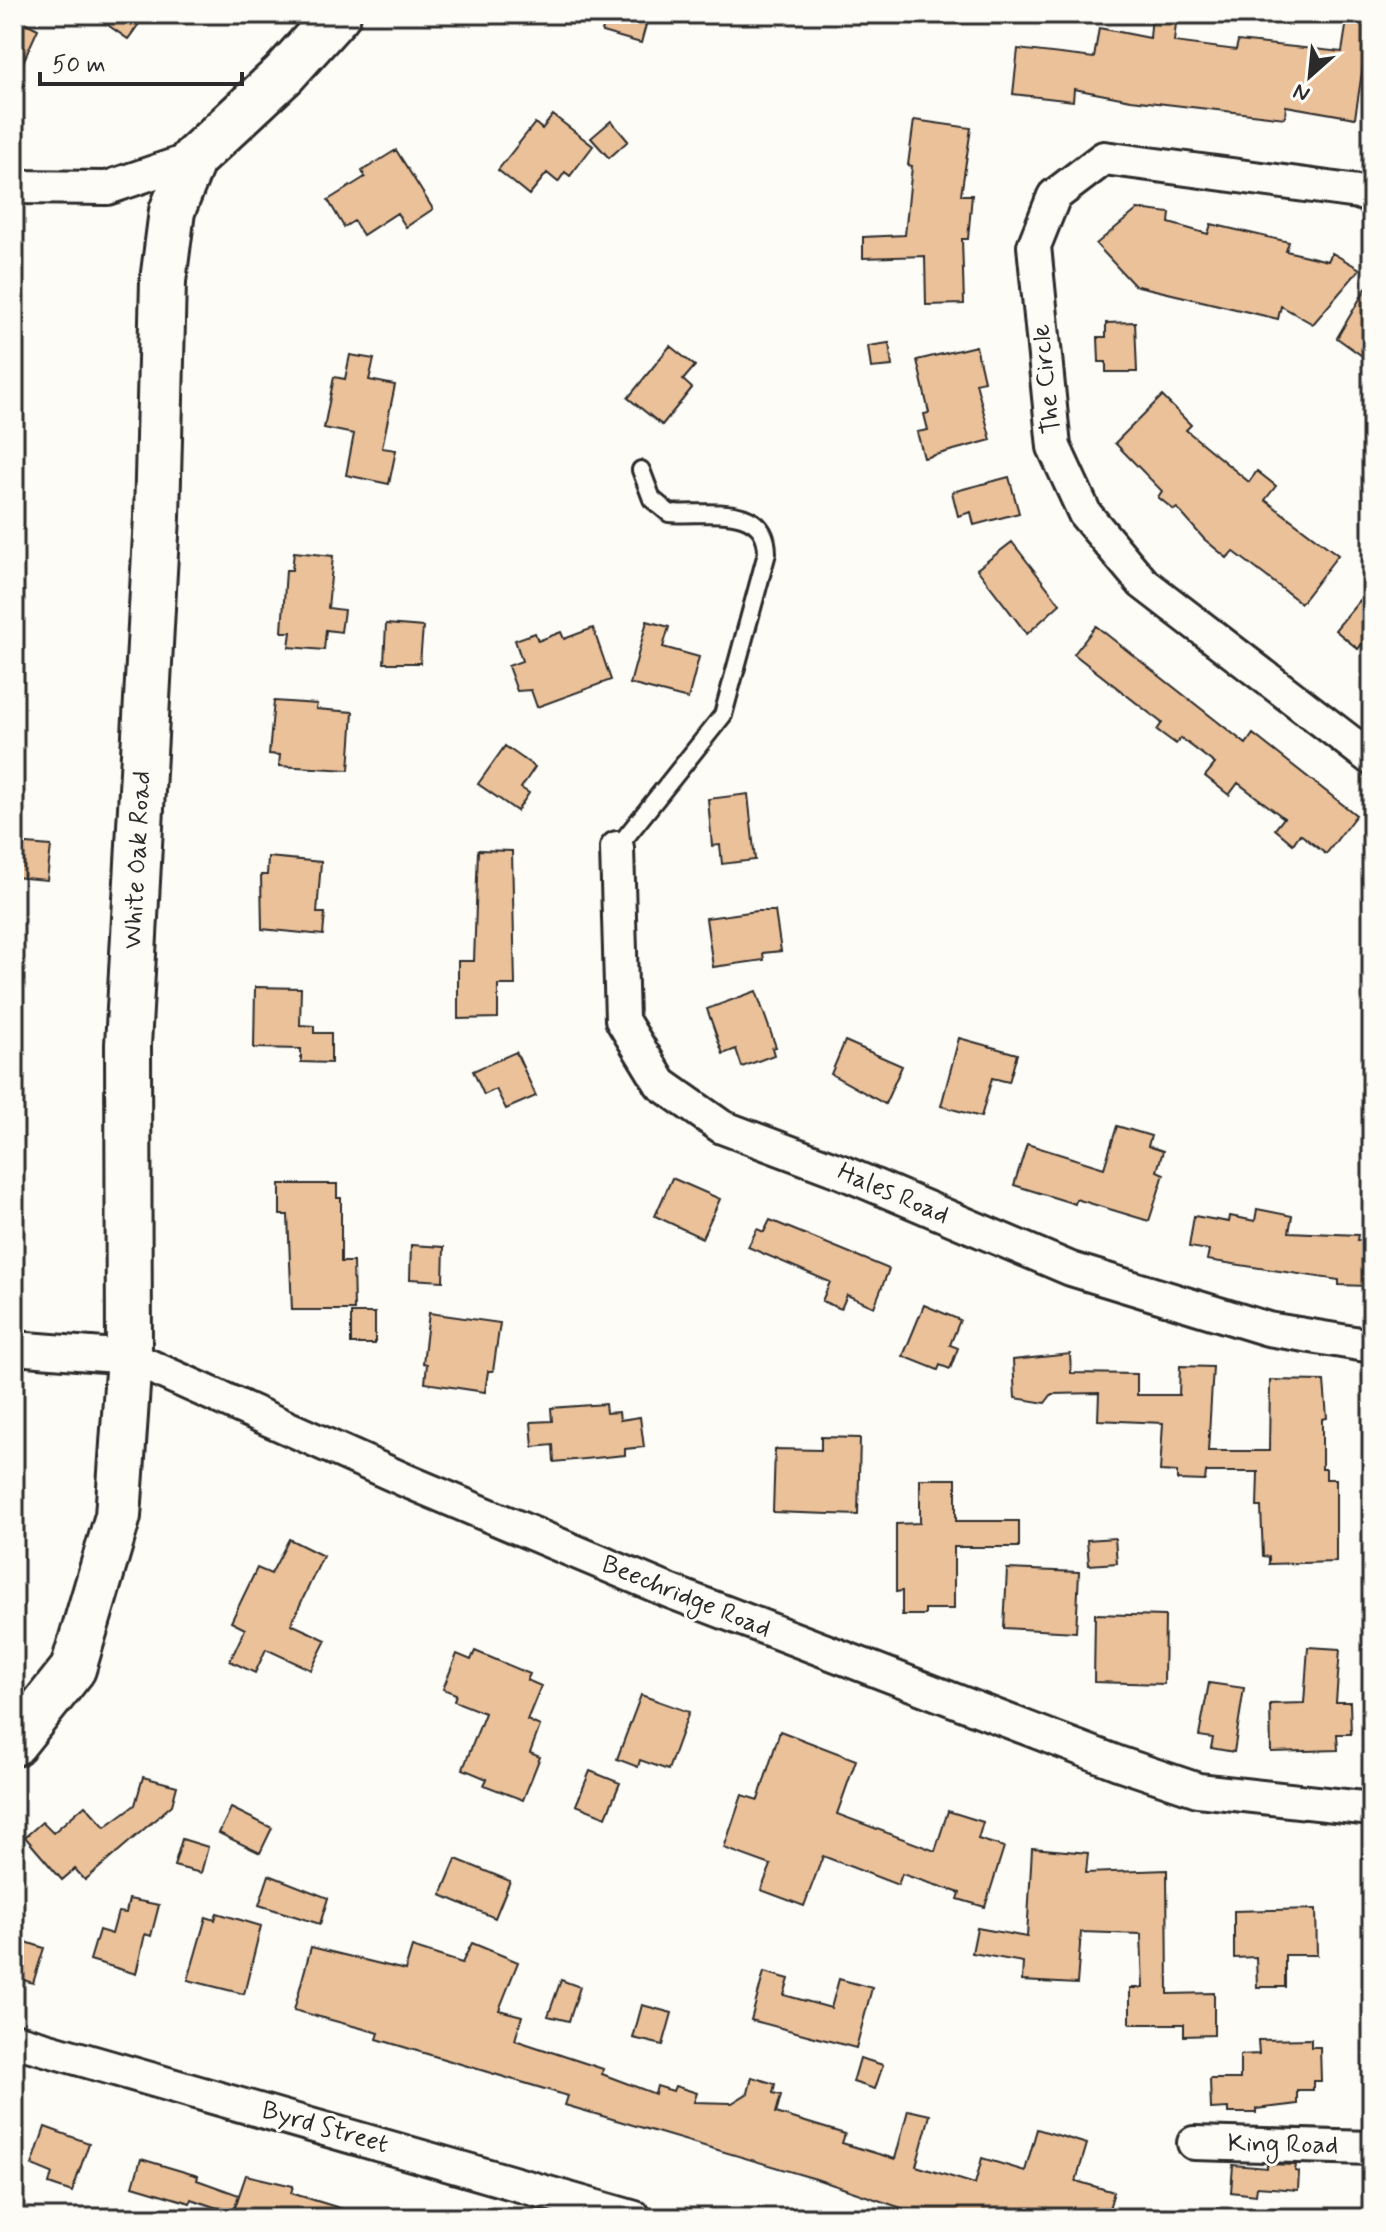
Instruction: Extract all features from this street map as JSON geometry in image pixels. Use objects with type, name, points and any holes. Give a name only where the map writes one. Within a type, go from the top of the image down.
[{"type":"street","name":"White Oak Road","points":[[14,1743],[73,1669],[118,1516],[129,1357],[128,1045],[157,517],[163,281],[172,211],[193,159],[284,74],[338,14]]},
{"type":"street","name":"The Circle","points":[[1372,197],[1358,192],[1104,158],[1054,196],[1034,246],[1054,447],[1085,514],[1143,583],[1372,759]]},
{"type":"street","points":[[14,187],[107,188],[193,159]]},
{"type":"street","name":"Hales Road","points":[[617,848],[622,1020],[661,1084],[722,1127],[842,1172],[1071,1269],[1268,1329],[1372,1346]]},
{"type":"street","name":"Beechridge Road","points":[[14,1348],[129,1357],[658,1587],[1118,1763],[1198,1790],[1372,1809]]},
{"type":"street","name":"Byrd Street","points":[[14,2040],[635,2218]]},
{"type":"street","name":"King Road","points":[[1194,2143],[1372,2148]]},
{"type":"lane","points":[[617,848],[723,715],[767,553],[767,538],[759,525],[745,517],[669,513],[659,508],[641,470]]},
{"type":"building","points":[[92,14],[146,14],[128,39]]},
{"type":"building","points":[[606,14],[649,14],[641,43],[602,32]]},
{"type":"building","points":[[1152,14],[1177,14],[1174,42],[1236,50],[1238,41],[1342,52],[1348,14],[1371,14],[1355,118],[1286,106],[1285,118],[1131,100],[1074,89],[1073,101],[1013,94],[1018,49],[1094,58],[1099,28],[1150,38]]},
{"type":"building","points":[[14,17],[38,29],[14,82]]},
{"type":"building","points":[[553,115],[593,146],[570,176],[565,172],[558,182],[547,173],[529,195],[498,170],[535,123],[542,129]]},
{"type":"building","points":[[914,120],[971,128],[961,195],[972,195],[968,239],[962,239],[964,304],[926,305],[925,256],[863,258],[863,237],[905,235],[912,166],[908,165]]},
{"type":"building","points":[[611,121],[628,141],[609,158],[591,138]]},
{"type":"building","points":[[396,150],[433,209],[406,227],[397,213],[363,235],[354,221],[344,227],[328,200],[365,177],[362,171]]},
{"type":"building","points":[[1138,209],[1170,213],[1169,223],[1208,234],[1211,224],[1289,242],[1286,251],[1328,261],[1332,253],[1360,269],[1313,324],[1281,306],[1278,319],[1134,285],[1096,244]]},
{"type":"building","points":[[1372,278],[1372,363],[1337,338]]},
{"type":"building","points":[[1135,322],[1137,372],[1106,372],[1106,362],[1099,362],[1098,337],[1106,337],[1106,323]]},
{"type":"building","points":[[889,343],[892,366],[871,368],[868,346]]},
{"type":"building","points":[[670,346],[695,366],[683,380],[692,388],[662,425],[628,398]]},
{"type":"building","points":[[976,346],[984,381],[976,383],[991,440],[924,458],[917,432],[928,430],[924,414],[929,413],[917,360]]},
{"type":"building","points":[[350,355],[374,359],[369,380],[395,385],[382,448],[396,450],[389,484],[346,475],[354,434],[324,428],[334,377],[345,379]]},
{"type":"building","points":[[1162,396],[1191,425],[1186,430],[1249,482],[1257,471],[1276,486],[1265,500],[1338,555],[1301,603],[1233,551],[1227,558],[1204,539],[1177,508],[1174,510],[1158,497],[1162,491],[1115,443]]},
{"type":"building","points":[[1009,477],[1019,513],[974,525],[971,512],[958,516],[952,492]]},
{"type":"building","points":[[1012,542],[1060,604],[1027,634],[977,569]]},
{"type":"building","points":[[294,552],[333,556],[328,608],[344,610],[341,632],[326,630],[324,650],[289,647],[291,632],[282,632],[286,570],[292,570]]},
{"type":"building","points":[[1360,600],[1372,610],[1372,651],[1363,643],[1358,649],[1335,630]]},
{"type":"building","points":[[647,621],[669,627],[663,647],[699,657],[688,699],[630,684]]},
{"type":"building","points":[[386,624],[423,627],[420,663],[384,663]]},
{"type":"building","points":[[1096,626],[1246,744],[1253,734],[1356,815],[1326,854],[1300,834],[1293,844],[1275,829],[1284,818],[1238,783],[1229,795],[1205,776],[1215,764],[1181,738],[1176,744],[1157,730],[1162,723],[1074,654]]},
{"type":"building","points":[[593,628],[611,680],[537,707],[531,690],[517,691],[508,666],[522,661],[515,640],[535,633],[538,641],[561,632],[564,639]]},
{"type":"building","points":[[274,701],[317,704],[316,709],[353,712],[349,770],[279,766],[280,755],[269,754]]},
{"type":"building","points":[[505,746],[535,767],[521,788],[529,793],[517,811],[478,784]]},
{"type":"building","points":[[748,794],[755,860],[722,864],[720,845],[712,846],[708,799]]},
{"type":"building","points":[[14,843],[51,846],[47,880],[14,877]]},
{"type":"building","points":[[478,850],[512,851],[515,985],[498,985],[498,1018],[458,1019],[458,961],[474,961]]},
{"type":"building","points":[[268,857],[321,862],[317,913],[325,913],[323,935],[262,929],[261,875],[267,875]]},
{"type":"building","points":[[775,911],[781,951],[763,953],[764,960],[713,967],[706,918]]},
{"type":"building","points":[[255,987],[301,988],[300,1025],[314,1026],[314,1033],[331,1033],[331,1063],[301,1062],[301,1049],[254,1048]]},
{"type":"building","points":[[756,991],[776,1047],[772,1048],[774,1055],[742,1067],[736,1049],[723,1054],[707,1009]]},
{"type":"building","points":[[959,1038],[1017,1054],[1009,1082],[992,1078],[981,1117],[941,1106]]},
{"type":"building","points":[[845,1041],[902,1066],[885,1104],[831,1074]]},
{"type":"building","points":[[516,1052],[536,1096],[506,1109],[496,1089],[484,1095],[473,1071]]},
{"type":"building","points":[[1117,1126],[1151,1136],[1148,1146],[1163,1151],[1157,1171],[1164,1174],[1149,1221],[1076,1199],[1075,1204],[1014,1185],[1027,1144],[1104,1168]]},
{"type":"building","points":[[672,1178],[720,1199],[702,1238],[655,1216]]},
{"type":"building","points":[[280,1184],[337,1184],[337,1198],[341,1198],[341,1262],[353,1262],[354,1310],[292,1310],[288,1215],[280,1215]]},
{"type":"building","points":[[1257,1209],[1292,1216],[1289,1232],[1358,1235],[1357,1240],[1369,1241],[1367,1286],[1339,1285],[1339,1280],[1207,1260],[1209,1250],[1189,1247],[1194,1216],[1229,1222],[1230,1216],[1255,1221]]},
{"type":"building","points":[[770,1220],[889,1269],[874,1307],[847,1295],[841,1309],[822,1301],[830,1282],[748,1247],[757,1229],[764,1232]]},
{"type":"building","points":[[411,1245],[444,1247],[443,1281],[410,1279]]},
{"type":"building","points":[[924,1305],[960,1320],[950,1345],[958,1348],[950,1369],[940,1365],[938,1370],[903,1356]]},
{"type":"building","points":[[351,1313],[375,1313],[375,1344],[351,1344]]},
{"type":"building","points":[[429,1313],[500,1323],[493,1371],[488,1371],[485,1392],[425,1383],[427,1364],[423,1363]]},
{"type":"building","points":[[1070,1354],[1071,1373],[1137,1374],[1137,1395],[1179,1395],[1180,1366],[1213,1367],[1208,1451],[1269,1451],[1270,1380],[1324,1381],[1327,1418],[1322,1419],[1322,1469],[1326,1469],[1326,1479],[1336,1479],[1336,1562],[1269,1564],[1269,1557],[1263,1556],[1261,1507],[1257,1507],[1258,1472],[1206,1472],[1205,1481],[1177,1480],[1177,1472],[1160,1471],[1163,1423],[1098,1420],[1099,1393],[1052,1394],[1045,1403],[1015,1398],[1013,1360]]},
{"type":"building","points":[[605,1404],[606,1413],[619,1412],[620,1420],[640,1417],[644,1447],[625,1449],[625,1455],[554,1462],[553,1445],[533,1447],[531,1422],[552,1421],[551,1408]]},
{"type":"building","points":[[821,1437],[860,1438],[858,1515],[773,1512],[775,1449],[821,1450]]},
{"type":"building","points":[[920,1479],[956,1479],[956,1521],[1019,1521],[1019,1547],[954,1547],[954,1609],[925,1609],[925,1615],[902,1615],[902,1591],[896,1592],[896,1524],[920,1523]]},
{"type":"building","points":[[1115,1538],[1117,1563],[1089,1565],[1087,1540]]},
{"type":"building","points":[[289,1539],[323,1556],[291,1624],[326,1640],[311,1670],[266,1649],[255,1673],[230,1661],[245,1629],[231,1622],[257,1568],[271,1574]]},
{"type":"building","points":[[1007,1569],[1079,1572],[1076,1632],[1004,1628]]},
{"type":"building","points":[[1095,1614],[1165,1616],[1164,1684],[1094,1682]]},
{"type":"building","points":[[1308,1647],[1340,1649],[1336,1702],[1350,1702],[1351,1734],[1337,1734],[1338,1750],[1271,1752],[1270,1704],[1304,1703]]},
{"type":"building","points":[[475,1651],[530,1674],[527,1680],[541,1686],[527,1720],[540,1726],[530,1753],[540,1757],[523,1800],[484,1785],[487,1779],[463,1769],[485,1713],[454,1701],[456,1694],[443,1689],[457,1654],[471,1660]]},
{"type":"building","points":[[1209,1683],[1244,1688],[1234,1752],[1211,1748],[1213,1738],[1199,1736]]},
{"type":"building","points":[[641,1695],[689,1712],[668,1770],[640,1760],[638,1767],[617,1759]]},
{"type":"building","points":[[780,1731],[856,1760],[837,1814],[935,1851],[948,1811],[983,1822],[978,1839],[1004,1847],[985,1907],[958,1899],[960,1893],[902,1874],[898,1885],[823,1856],[804,1906],[761,1890],[771,1865],[724,1848],[742,1795],[758,1800]]},
{"type":"building","points":[[590,1771],[620,1783],[606,1817],[576,1805]]},
{"type":"building","points":[[143,1777],[177,1786],[172,1805],[85,1880],[75,1869],[62,1880],[25,1837],[42,1822],[53,1833],[85,1805],[105,1827],[135,1805]]},
{"type":"building","points":[[231,1808],[272,1828],[260,1853],[219,1833]]},
{"type":"building","points":[[182,1839],[208,1847],[201,1873],[174,1866]]},
{"type":"building","points":[[1032,1848],[1088,1853],[1086,1873],[1167,1870],[1168,1994],[1214,1993],[1214,2035],[1184,2036],[1184,2024],[1130,2024],[1130,1988],[1143,1988],[1141,1934],[1081,1932],[1077,1984],[1022,1981],[1023,1962],[972,1953],[977,1928],[1027,1937]]},
{"type":"building","points":[[456,1859],[510,1881],[495,1918],[441,1895]]},
{"type":"building","points":[[269,1875],[328,1898],[320,1924],[259,1905]]},
{"type":"building","points":[[129,1899],[159,1905],[151,1936],[145,1934],[136,1974],[90,1960],[99,1930],[112,1934],[118,1912],[126,1913]]},
{"type":"building","points":[[1316,1909],[1317,1955],[1285,1955],[1285,1987],[1257,1987],[1256,1957],[1234,1958],[1234,1911]]},
{"type":"building","points":[[217,1913],[261,1926],[244,1994],[188,1980],[206,1917],[215,1920]]},
{"type":"building","points":[[14,1938],[44,1948],[33,1983],[14,1977]]},
{"type":"building","points":[[472,1943],[518,1962],[499,2010],[522,2016],[515,2040],[603,2069],[602,2074],[655,2094],[657,2086],[673,2091],[675,2086],[697,2093],[694,2102],[732,2103],[748,2093],[752,2077],[775,2084],[773,2093],[781,2095],[776,2113],[845,2134],[842,2143],[895,2159],[908,2110],[930,2115],[916,2166],[975,2184],[982,2158],[1025,2171],[1037,2129],[1087,2144],[1076,2181],[1114,2192],[1108,2212],[1092,2208],[1089,2218],[931,2218],[816,2179],[565,2105],[568,2096],[377,2039],[379,2033],[294,2010],[311,1947],[405,1970],[412,1947],[462,1963]]},
{"type":"building","points":[[764,1972],[789,1979],[784,1995],[831,2008],[839,1979],[872,1988],[856,2048],[751,2020]]},
{"type":"building","points":[[561,1980],[580,1987],[569,2021],[548,2016]]},
{"type":"building","points":[[642,2005],[672,2013],[663,2045],[633,2038]]},
{"type":"building","points":[[1311,2039],[1311,2047],[1320,2047],[1321,2081],[1313,2081],[1313,2090],[1297,2090],[1297,2104],[1256,2109],[1256,2113],[1228,2113],[1228,2108],[1211,2109],[1210,2079],[1240,2079],[1240,2055],[1259,2054],[1258,2040]]},
{"type":"building","points":[[860,2058],[883,2065],[875,2089],[853,2082]]},
{"type":"building","points":[[45,2127],[89,2143],[72,2192],[49,2184],[52,2173],[32,2165]]},
{"type":"building","points":[[141,2159],[198,2176],[197,2180],[239,2195],[232,2213],[191,2199],[190,2203],[133,2186]]},
{"type":"building","points":[[1267,2164],[1296,2165],[1295,2171],[1299,2172],[1298,2190],[1257,2187],[1256,2195],[1231,2192],[1233,2165],[1267,2168]]},
{"type":"building","points":[[246,2175],[293,2186],[291,2193],[356,2213],[355,2218],[235,2218],[233,2213]]}]
